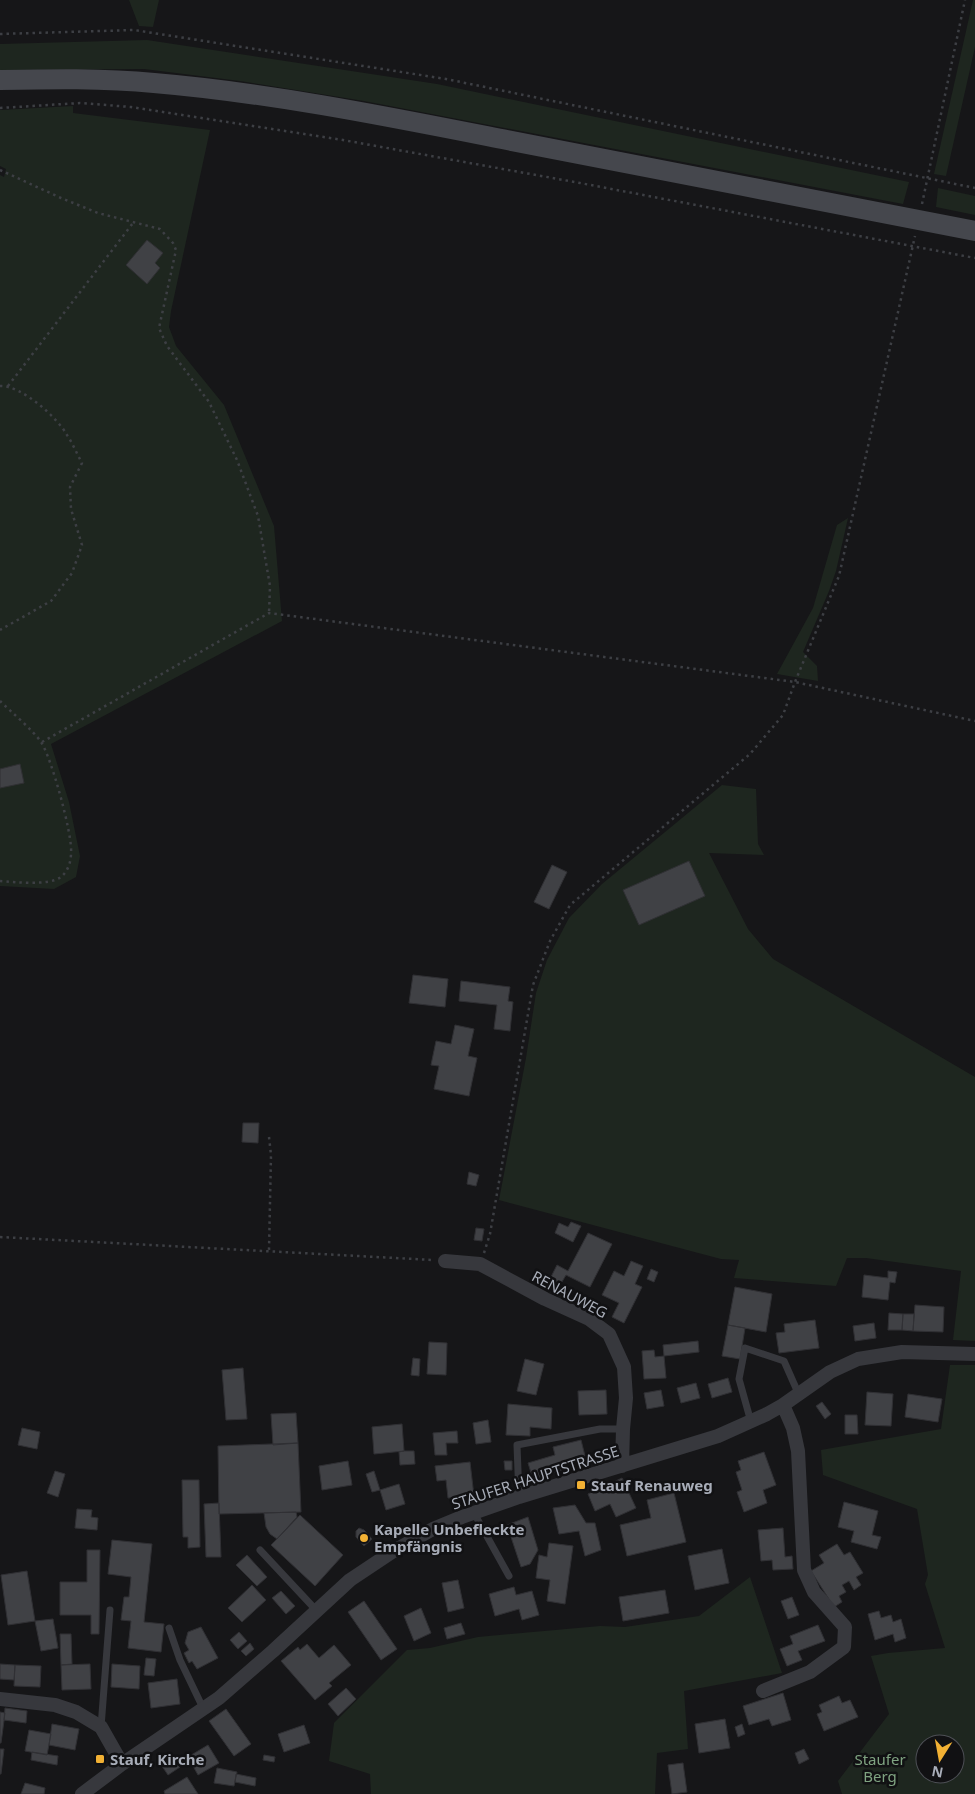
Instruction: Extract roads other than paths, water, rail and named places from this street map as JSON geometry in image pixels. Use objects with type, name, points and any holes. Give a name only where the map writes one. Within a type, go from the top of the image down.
[{"type":"main road","points":[[0,80],[74,79],[125,81],[254,95],[412,122],[975,230]]},
{"type":"street","name":"RENAUWEG","points":[[445,1260],[480,1264],[545,1299],[589,1319],[609,1334],[624,1367],[626,1398],[622,1466]]},
{"type":"street","name":"STAUFER HAUPTSTRASSE","points":[[82,1794],[246,1675],[350,1580],[392,1552],[433,1529],[519,1498],[701,1442],[751,1422],[782,1405],[830,1372],[846,1364],[872,1356],[902,1352],[975,1354]]},
{"type":"street","points":[[763,1692],[810,1672],[844,1647],[845,1627],[814,1592],[804,1570],[798,1451],[793,1428],[782,1405]]},
{"type":"street","points":[[0,1699],[55,1705],[76,1712],[100,1727],[122,1764]]},
{"type":"lane","points":[[751,1422],[739,1379],[745,1348],[784,1361],[798,1394]]},
{"type":"lane","points":[[519,1498],[517,1445],[600,1429],[623,1429]]},
{"type":"lane","points":[[474,1513],[509,1576]]},
{"type":"lane","points":[[260,1550],[316,1610]]},
{"type":"lane","points":[[100,1727],[110,1610]]},
{"type":"lane","points":[[170,1628],[180,1660],[203,1708]]},
{"type":"place","name":"Stauf Renauweg","points":[[581,1485]]},
{"type":"place","name":"Kapelle Unbefleckte Empfängnis","points":[[364,1538]]},
{"type":"place","name":"Stauf, Kirche","points":[[100,1759]]},
{"type":"park label","name":"Staufer Berg","points":[[880,1768]]}]
